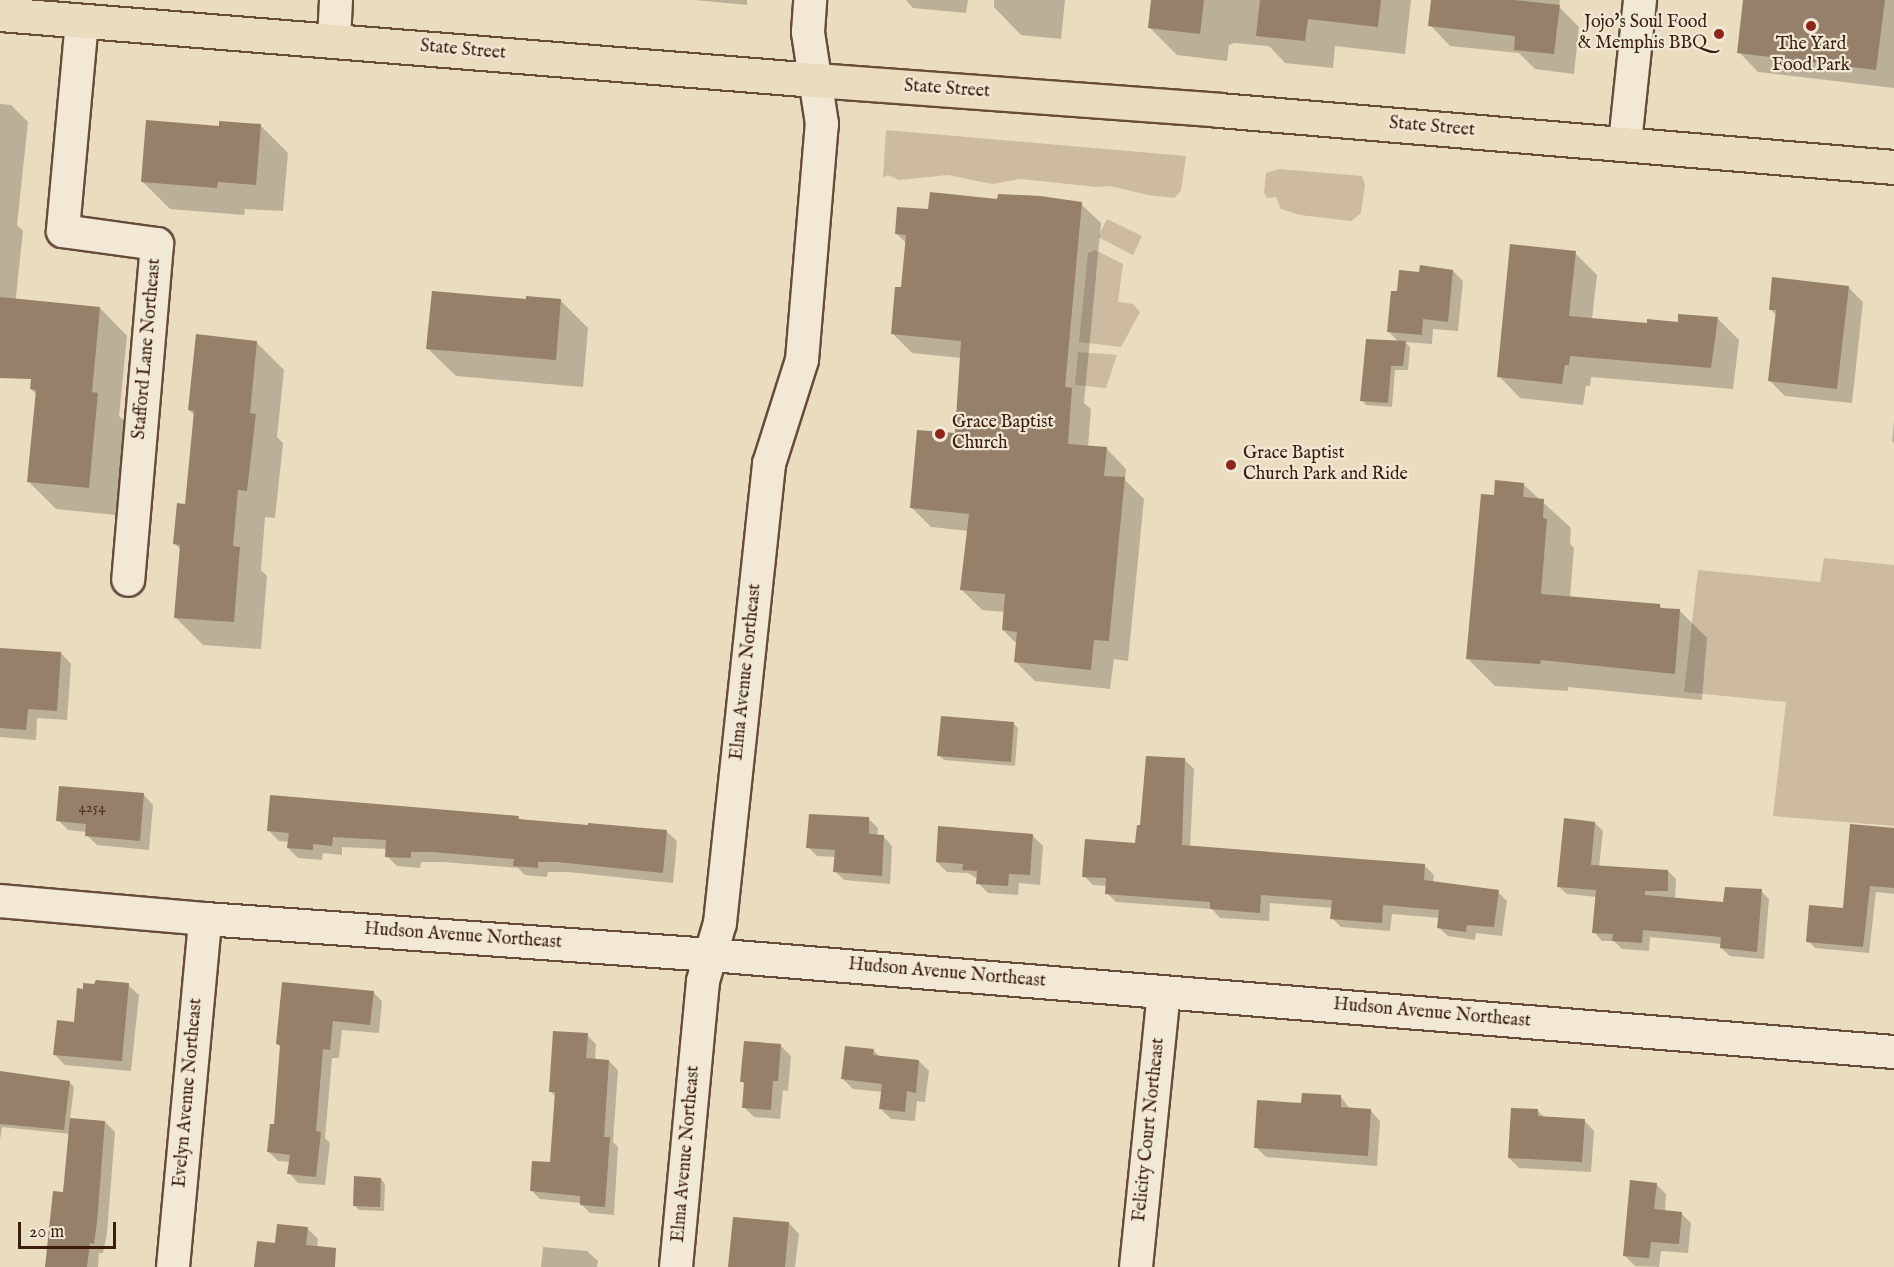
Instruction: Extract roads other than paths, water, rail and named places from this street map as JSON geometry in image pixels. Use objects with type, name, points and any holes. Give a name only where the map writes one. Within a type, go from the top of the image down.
[{"type":"main road","name":"State Street","points":[[0,14],[334,39],[815,81],[1625,143],[1894,167]]},
{"type":"street","points":[[334,39],[336,0]]},
{"type":"street","name":"Elma Avenue Northeast","points":[[676,1267],[703,981],[720,923],[769,464],[802,360],[822,124],[808,32],[810,0]]},
{"type":"street","points":[[1625,143],[1640,0]]},
{"type":"street","name":"Stafford Lane Northeast","points":[[82,21],[63,231],[157,244],[128,580]]},
{"type":"street","name":"Hudson Avenue Northeast","points":[[0,901],[711,955],[1894,1052]]},
{"type":"street","name":"Evelyn Avenue Northeast","points":[[173,1267],[205,918]]},
{"type":"street","name":"Felicity Court Northeast","points":[[1136,1267],[1164,992]]},
{"type":"place","name":"The Yard Food Park","points":[[1811,26]]},
{"type":"place","name":"Jojo's Soul Food & Memphis BBQ","points":[[1719,34]]},
{"type":"place","name":"Grace Baptist Church","points":[[940,434]]},
{"type":"place","name":"Grace Baptist Church Park and Ride","points":[[1231,465]]}]
